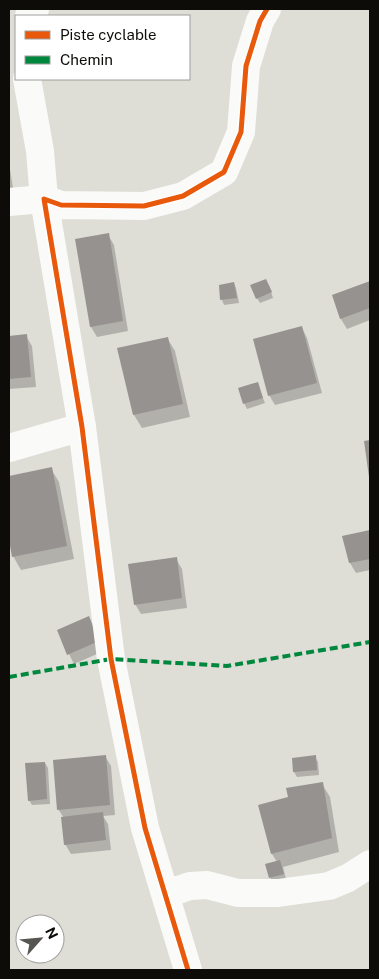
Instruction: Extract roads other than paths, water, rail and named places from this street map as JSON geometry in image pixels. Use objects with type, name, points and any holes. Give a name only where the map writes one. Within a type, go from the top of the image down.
[{"type":"street","points":[[9,202],[44,199],[61,206],[144,206],[183,196],[224,172],[241,132],[246,66],[260,21],[267,9]]},
{"type":"street","points":[[27,80],[40,150],[44,199],[82,427],[112,658],[145,828],[188,970]]},
{"type":"street","points":[[9,448],[82,427]]},
{"type":"street","points":[[164,890],[178,890],[207,885],[238,893],[295,891],[329,886],[348,878],[370,864]]}]
